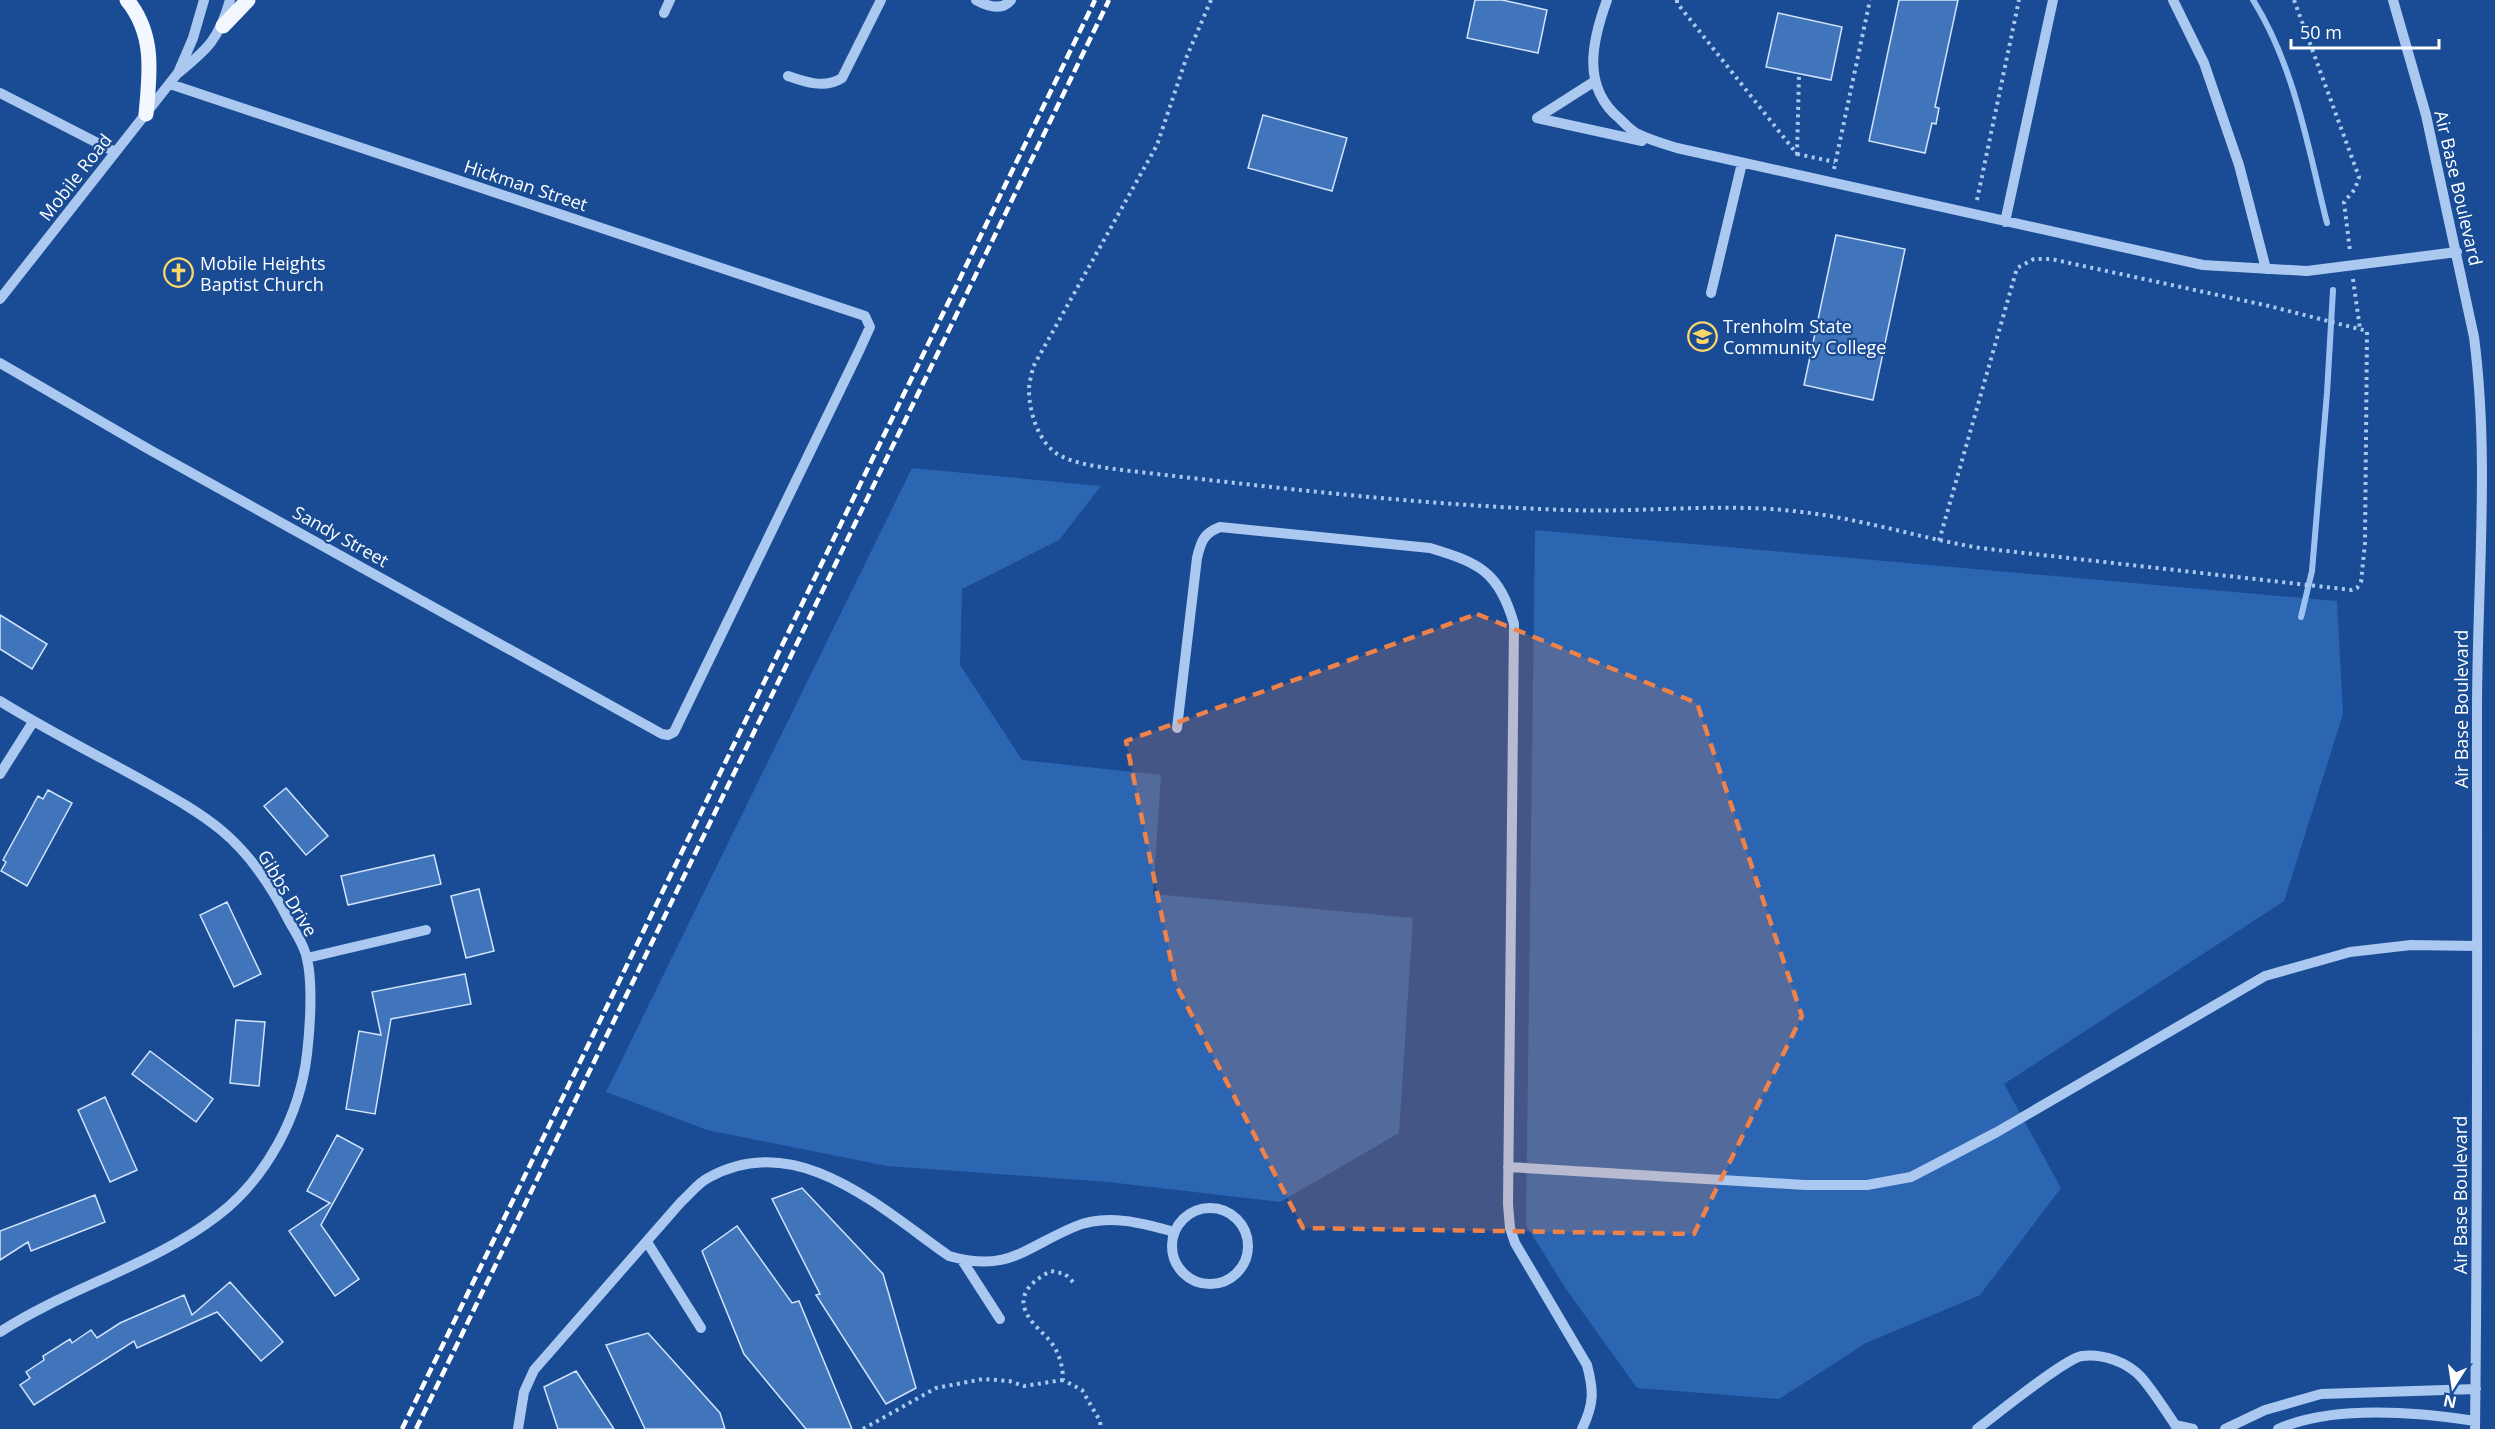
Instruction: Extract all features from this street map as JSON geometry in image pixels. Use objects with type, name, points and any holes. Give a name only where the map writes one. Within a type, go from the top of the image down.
[{"type":"main road","points":[[127,0],[144,29],[149,46],[150,67],[146,114]]},
{"type":"main road","points":[[223,26],[248,0]]},
{"type":"street","name":"Mobile Road","points":[[0,300],[177,74],[193,38],[204,0]]},
{"type":"street","name":"Mobile Road","points":[[177,74],[207,50],[223,26],[230,0]]},
{"type":"street","points":[[664,13],[670,0]]},
{"type":"street","points":[[788,76],[822,84],[834,83],[842,78],[880,0]]},
{"type":"street","points":[[976,0],[997,7],[1011,0]]},
{"type":"street","points":[[1607,0],[1595,34],[1593,56],[1595,81],[1609,110],[1636,133],[1677,148]]},
{"type":"street","points":[[2005,222],[2053,0]]},
{"type":"street","points":[[2172,0],[2204,63],[2239,165],[2266,269]]},
{"type":"street","name":"Air Base Boulevard","points":[[2393,0],[2426,115],[2457,252],[2479,373],[2481,474],[2477,687],[2475,1425]]},
{"type":"street","points":[[1595,81],[1537,118],[2203,265],[2307,270],[2457,252]]},
{"type":"street","name":"Hickman Street","points":[[170,84],[865,316],[869,321],[870,327],[859,351],[674,732],[668,735]]},
{"type":"street","points":[[0,93],[115,152]]},
{"type":"street","points":[[1711,293],[1742,163]]},
{"type":"street","name":"Sandy Street","points":[[0,363],[150,450],[614,708],[668,735]]},
{"type":"street","points":[[1177,728],[1197,558],[1201,542],[1209,531],[1220,527],[1430,548],[1469,562],[1495,580],[1507,600],[1514,624],[1508,1167],[1510,1228],[1515,1243],[1587,1365],[1592,1384],[1592,1409],[1582,1429]]},
{"type":"street","name":"Gibbs Drive","points":[[0,701],[33,722],[71,740],[188,806],[222,830],[244,852],[264,876],[308,958],[309,1035],[300,1090],[280,1139],[264,1166],[244,1190],[216,1216],[178,1242],[50,1303],[0,1332]]},
{"type":"street","points":[[0,774],[33,722]]},
{"type":"street","points":[[308,958],[426,930]]},
{"type":"street","points":[[1508,1167],[1805,1185],[1867,1185],[1911,1177],[1997,1132],[2265,975],[2349,952],[2411,945],[2477,946]]},
{"type":"street","points":[[518,1429],[524,1392],[534,1370],[681,1202],[707,1178],[753,1162],[786,1162],[817,1170],[846,1185],[949,1256],[962,1260],[993,1262],[1018,1257],[1076,1226],[1098,1221],[1142,1222],[1174,1233]]},
{"type":"street","points":[[1221,1209],[1233,1215],[1242,1224],[1247,1236],[1248,1249],[1245,1261],[1238,1272],[1228,1280],[1216,1284],[1203,1284],[1191,1280],[1174,1262],[1171,1250],[1174,1233],[1185,1216],[1196,1210],[1221,1209]]},
{"type":"street","points":[[647,1242],[701,1328]]},
{"type":"street","points":[[962,1260],[1000,1319]]},
{"type":"street","points":[[1977,1429],[2061,1366],[2081,1356],[2103,1357],[2121,1363],[2140,1375],[2177,1427],[2193,1429]]},
{"type":"street","points":[[2225,1429],[2265,1410],[2321,1394],[2476,1389]]},
{"type":"street","points":[[2278,1429],[2302,1421],[2335,1416],[2385,1413],[2424,1413],[2475,1425]]},
{"type":"path","points":[[1211,0],[1187,56],[1157,145],[1033,367],[1029,389],[1032,416],[1044,441],[1057,454],[1079,463],[1122,470],[1424,502],[1568,510],[1749,508],[1801,512],[1841,518],[1939,541],[2059,558],[2352,590],[2357,588],[2362,575],[2365,521],[2367,331],[2051,259],[2034,259],[2017,268],[1939,541]]},
{"type":"path","points":[[1677,0],[1677,3],[1797,154],[1835,162]]},
{"type":"path","points":[[1831,183],[1870,0]]},
{"type":"path","points":[[1973,215],[2019,0]]},
{"type":"path","points":[[2294,0],[2359,177],[2355,189],[2344,202],[2343,207],[2360,329]]},
{"type":"path","points":[[1797,154],[1799,74]]},
{"type":"path","points":[[1063,1380],[1063,1369],[1058,1355],[1050,1341],[1028,1316],[1024,1307],[1024,1296],[1027,1287],[1052,1271],[1065,1274],[1073,1282]]},
{"type":"path","points":[[863,1429],[936,1388],[983,1378],[1009,1381],[1024,1386],[1063,1380],[1082,1390],[1100,1421],[1101,1429]]},
{"type":"highlighted area","points":[[1477,614],[1697,703],[1802,1016],[1694,1234],[1303,1228],[1176,985],[1126,741]]},
{"type":"shaded area","points":[[912,468],[1101,486],[1059,540],[962,589],[960,665],[1022,760],[1161,775],[1153,894],[1413,918],[1399,1133],[1280,1202],[1108,1182],[887,1166],[707,1130],[606,1092]]},
{"type":"shaded area","points":[[1535,530],[2337,601],[2343,714],[2284,901],[2004,1084],[2061,1188],[1980,1295],[1866,1343],[1779,1399],[1637,1388],[1566,1289],[1526,1225]]},
{"type":"building","points":[[1475,0],[1502,0],[1547,10],[1538,53],[1467,38]]},
{"type":"building","points":[[1899,0],[1958,0],[1935,107],[1939,108],[1936,124],[1932,123],[1925,153],[1869,141]]},
{"type":"building","points":[[1778,13],[1842,27],[1831,80],[1766,67]]},
{"type":"building","points":[[1263,115],[1347,138],[1332,191],[1248,168]]},
{"type":"building","points":[[1836,235],[1905,249],[1873,400],[1804,385]]},
{"type":"building","points":[[0,615],[47,644],[32,669],[0,649]]},
{"type":"building","points":[[286,788],[328,836],[306,855],[264,806]]},
{"type":"building","points":[[48,790],[72,803],[27,886],[1,871],[6,862],[3,860],[38,796],[43,799]]},
{"type":"building","points":[[434,855],[441,884],[348,905],[341,876]]},
{"type":"building","points":[[479,889],[494,951],[466,958],[451,896]]},
{"type":"building","points":[[227,902],[261,974],[234,987],[200,915]]},
{"type":"building","points":[[465,974],[471,1004],[391,1019],[375,1114],[346,1109],[359,1031],[381,1035],[372,992]]},
{"type":"building","points":[[236,1020],[265,1022],[259,1086],[230,1083]]},
{"type":"building","points":[[150,1051],[213,1099],[196,1122],[132,1074]]},
{"type":"building","points":[[105,1097],[137,1170],[110,1182],[78,1110]]},
{"type":"building","points":[[337,1135],[363,1149],[321,1225],[359,1279],[335,1296],[289,1231],[330,1203],[307,1191]]},
{"type":"building","points":[[802,1188],[883,1274],[916,1388],[886,1404],[816,1295],[820,1294],[772,1199]]},
{"type":"building","points":[[95,1195],[105,1222],[31,1251],[28,1242],[0,1260],[0,1231]]},
{"type":"building","points":[[737,1226],[792,1303],[799,1301],[852,1429],[806,1429],[744,1354],[702,1251]]},
{"type":"building","points":[[230,1282],[283,1342],[261,1361],[217,1312],[137,1348],[134,1341],[34,1405],[20,1385],[30,1378],[26,1372],[44,1360],[43,1356],[70,1339],[72,1343],[91,1330],[97,1338],[120,1323],[184,1295],[192,1315]]},
{"type":"building","points":[[648,1333],[720,1413],[725,1429],[645,1429],[606,1345]]},
{"type":"building","points":[[576,1371],[614,1429],[558,1429],[544,1387]]},
{"type":"waterway","points":[[2253,0],[2280,53],[2290,80],[2327,223]]},
{"type":"waterway","points":[[2301,617],[2312,571],[2333,290]]},
{"type":"railway","points":[[402,1429],[1095,0]]},
{"type":"railway","points":[[416,1429],[1109,0]]},
{"type":"place","name":"Mobile Heights Baptist Church","points":[[179,273]]},
{"type":"place","name":"Trenholm State Community College","points":[[1702,336]]}]
